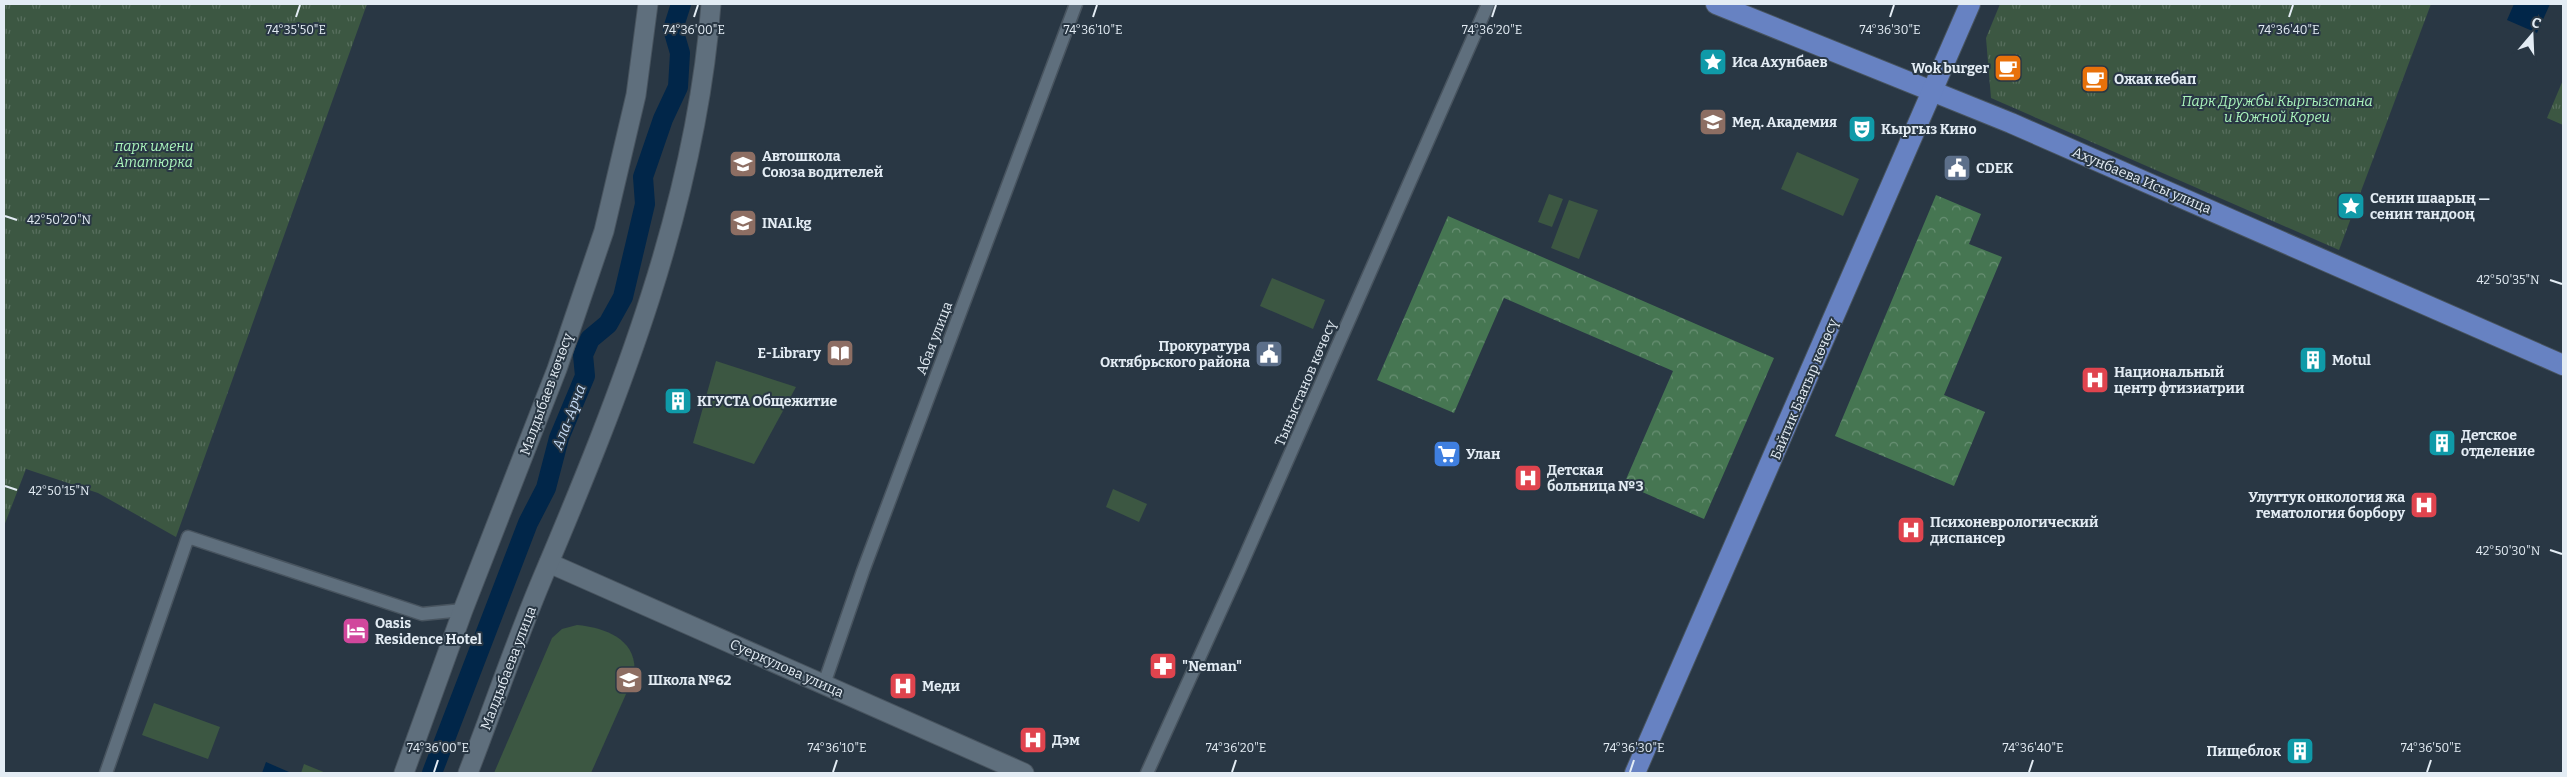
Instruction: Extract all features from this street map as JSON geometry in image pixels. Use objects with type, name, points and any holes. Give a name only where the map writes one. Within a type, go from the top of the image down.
[{"type":"main road","name":"Ахунбаева Исы улица","points":[[1716,4],[1932,93],[2011,123],[2563,365]]},
{"type":"main road","name":"Байтик Баатыр көчөсү","points":[[1636,773],[1970,4]]},
{"type":"street","name":"Малдыбаев көчөсү","points":[[404,773],[463,610],[557,369],[604,231],[636,95],[648,4]]},
{"type":"street","points":[[549,563],[629,358],[657,275],[695,130],[702,92],[711,4]]},
{"type":"street","name":"Абая улица","points":[[824,684],[862,571],[1076,4]]},
{"type":"street","name":"Тыныстанов көчөсү","points":[[1147,773],[1239,570],[1488,4]]},
{"type":"street","points":[[106,773],[188,537],[422,614],[463,610]]},
{"type":"street","name":"Суеркулова улица","points":[[549,563],[1024,773]]},
{"type":"street","name":"Малдыбаева улица","points":[[468,773],[549,563]]},
{"type":"green space","name":"парк имени Ататюрка","points":[[4,4],[367,4],[176,537],[98,493],[26,469],[4,526]]},
{"type":"green space","name":"Парк Дружбы Кыргызстана и Южной Кореи","points":[[2000,4],[2431,4],[2339,250],[1991,98],[1986,38]]},
{"type":"green space","points":[[2563,80],[2563,125],[2547,118]]},
{"type":"green space","points":[[1797,152],[1859,179],[1843,216],[1781,189]]},
{"type":"green space","points":[[1549,194],[1563,199],[1552,227],[1538,222]]},
{"type":"green space","points":[[1936,195],[1981,214],[1969,244],[2002,257],[1944,395],[1985,412],[1954,486],[1835,436]]},
{"type":"green space","points":[[1569,200],[1598,210],[1579,259],[1551,248]]},
{"type":"green space","points":[[1448,216],[1774,358],[1704,519],[1624,484],[1673,371],[1504,298],[1454,413],[1377,380]]},
{"type":"green space","points":[[1272,278],[1325,300],[1313,329],[1260,306]]},
{"type":"green space","points":[[716,361],[796,387],[754,464],[693,443]]},
{"type":"green space","points":[[1113,489],[1147,504],[1139,522],[1106,507]]},
{"type":"green space","points":[[577,625],[600,629],[619,638],[632,654],[634,664],[634,676],[591,773],[494,773],[552,638],[562,629]]},
{"type":"green space","points":[[154,703],[220,727],[208,759],[142,735]]},
{"type":"green space","points":[[304,764],[326,773],[301,773]]},
{"type":"water","points":[[2514,4],[2550,4],[2537,33],[2507,20]]},
{"type":"water","points":[[266,762],[289,772],[262,773]]},
{"type":"waterway","name":"Ала-Арча","points":[[432,773],[528,523],[546,488],[559,438],[585,376],[583,355],[590,339],[608,324],[623,297],[645,204],[643,177],[663,119],[678,87],[680,53],[673,29],[681,4]]},
{"type":"place","name":"Иса Ахунбаев","points":[[1713,62]]},
{"type":"place","name":"Wok burger","points":[[2008,68]]},
{"type":"place","name":"Ожак кебап","points":[[2095,79]]},
{"type":"place","name":"Мед. Академия","points":[[1713,122]]},
{"type":"place","name":"Кыргыз Кино","points":[[1862,129]]},
{"type":"place","name":"Автошкола Союза водителей","points":[[743,164]]},
{"type":"place","name":"CDEK","points":[[1957,168]]},
{"type":"place","name":"Сенин шаарың — сенин тандооң","points":[[2351,206]]},
{"type":"place","name":"INAI.kg","points":[[743,223]]},
{"type":"place","name":"E-Library","points":[[840,353]]},
{"type":"place","name":"Прокуратура Октябрьского района","points":[[1269,354]]},
{"type":"place","name":"Motul","points":[[2313,360]]},
{"type":"place","name":"Национальный центр фтизиатрии","points":[[2095,380]]},
{"type":"place","name":"КГУСТА Общежитие","points":[[678,401]]},
{"type":"place","name":"Детское отделение","points":[[2442,443]]},
{"type":"place","name":"Улан","points":[[1447,454]]},
{"type":"place","name":"Детская больница №3","points":[[1528,478]]},
{"type":"place","name":"Улуттук онкология жа гематология борбору","points":[[2424,505]]},
{"type":"place","name":"Психоневрологический диспансер","points":[[1911,530]]},
{"type":"place","name":"Oasis Residence Hotel","points":[[356,631]]},
{"type":"place","name":"\"Neman\"","points":[[1163,666]]},
{"type":"place","name":"Школа №62","points":[[629,680]]},
{"type":"place","name":"Меди","points":[[903,686]]},
{"type":"place","name":"Дэм","points":[[1033,740]]},
{"type":"place","name":"Пищеблок","points":[[2300,751]]}]
